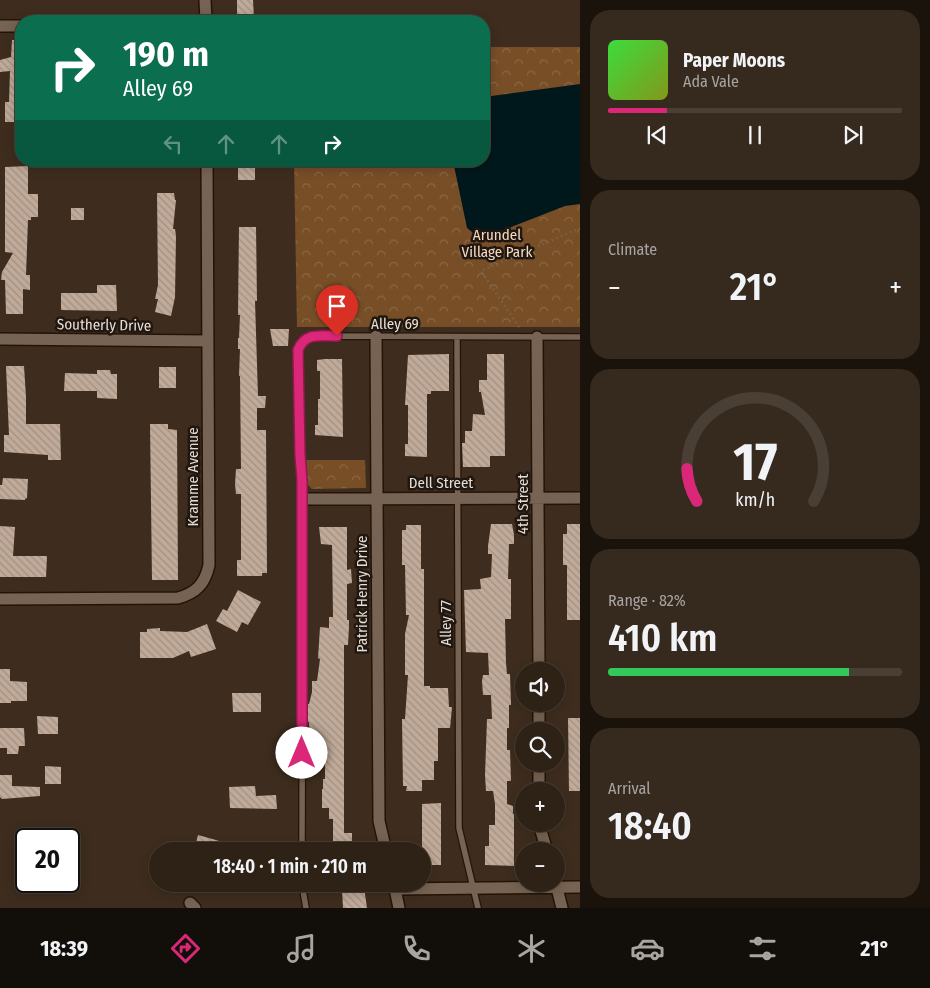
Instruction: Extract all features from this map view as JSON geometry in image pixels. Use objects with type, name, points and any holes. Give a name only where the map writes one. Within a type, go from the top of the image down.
[{"type":"street","points":[[205,0],[206,15]]},
{"type":"street","points":[[0,26],[15,26]]},
{"type":"street","name":"Kramme Avenue","points":[[0,599],[178,598],[196,591],[207,576],[209,565],[207,167]]},
{"type":"street","name":"Patrick Henry Drive","points":[[376,336],[379,821],[384,842]]},
{"type":"street","name":"4th Street","points":[[531,337],[538,498],[539,662]]},
{"type":"street","name":"Southerly Drive","points":[[0,339],[208,341]]},
{"type":"street","name":"Dell Street","points":[[302,499],[580,498]]},
{"type":"street","points":[[565,886],[580,887]]},
{"type":"street","points":[[431,887],[515,887]]},
{"type":"street","points":[[395,892],[399,908]]},
{"type":"street","points":[[558,892],[562,908]]},
{"type":"lane","name":"Alley 69","points":[[302,842],[302,480],[298,350],[301,343],[308,337],[317,336],[580,337]]},
{"type":"lane","name":"Alley 77","points":[[457,337],[459,828],[478,908]]},
{"type":"lane","points":[[303,892],[306,908]]},
{"type":"path","points":[[531,337],[481,270],[580,228]]},
{"type":"green space","name":"Arundel Village Park","points":[[490,47],[580,47],[580,327],[297,327],[294,167],[490,167]]},
{"type":"green space","points":[[306,460],[365,460],[366,488],[312,489],[305,482]]},
{"type":"water","points":[[580,84],[580,204],[565,206],[496,233],[476,235],[467,228],[454,167],[490,167],[490,96]]},
{"type":"building","points":[[237,0],[253,0],[254,15],[237,15]]},
{"type":"building","points":[[12,40],[15,40],[15,122],[5,122],[5,102],[9,102],[10,71],[0,72],[0,60],[11,57]]},
{"type":"building","points":[[5,167],[28,167],[28,194],[38,194],[38,217],[31,217],[31,220],[28,220],[26,275],[30,275],[30,290],[23,289],[23,314],[6,314],[5,280],[1,280],[2,272],[13,253],[5,252]]},
{"type":"building","points":[[238,167],[255,167],[255,180],[238,180]]},
{"type":"building","points":[[157,193],[174,193],[176,200],[173,229],[175,229],[176,236],[175,297],[171,316],[155,312],[158,299],[155,299],[158,285]]},
{"type":"building","points":[[71,208],[84,208],[84,220],[71,220]]},
{"type":"building","points":[[239,227],[256,227],[257,301],[255,301],[258,396],[266,396],[265,408],[257,408],[257,430],[266,430],[267,573],[262,573],[262,576],[237,576],[237,560],[241,560],[241,494],[236,494],[235,484],[236,469],[241,469],[240,349],[238,349],[240,315],[238,315]]},
{"type":"building","points":[[97,285],[116,285],[117,311],[61,310],[61,293],[97,293]]},
{"type":"building","points":[[270,329],[289,329],[288,346],[273,346]]},
{"type":"building","points":[[449,354],[449,391],[431,391],[431,394],[427,394],[427,457],[405,456],[405,444],[408,444],[408,405],[405,405],[408,355]]},
{"type":"building","points":[[487,354],[504,354],[505,456],[490,456],[490,467],[463,467],[462,443],[465,443],[465,431],[472,431],[473,414],[485,415],[481,392],[479,392],[479,380],[487,380]]},
{"type":"building","points":[[342,359],[343,437],[315,435],[315,425],[318,425],[318,399],[320,399],[320,371],[317,371],[317,360]]},
{"type":"building","points":[[6,366],[24,366],[26,424],[60,424],[61,460],[48,460],[48,455],[4,452],[4,435],[9,435]]},
{"type":"building","points":[[159,367],[176,367],[176,388],[159,388]]},
{"type":"building","points":[[97,370],[110,370],[111,374],[117,374],[117,399],[97,398],[97,391],[64,391],[65,373],[97,374]]},
{"type":"building","points":[[150,424],[168,424],[168,429],[177,430],[178,580],[152,580]]},
{"type":"building","points":[[3,478],[28,479],[27,498],[25,500],[0,499],[0,485],[2,485]]},
{"type":"building","points":[[491,524],[512,524],[514,535],[514,544],[509,544],[508,579],[511,579],[511,619],[505,619],[506,663],[507,674],[510,674],[511,705],[509,705],[507,750],[510,750],[511,781],[507,781],[507,804],[513,806],[514,814],[514,866],[485,865],[485,846],[489,846],[489,825],[495,825],[493,791],[486,791],[485,775],[487,719],[492,719],[491,695],[483,695],[482,681],[483,675],[489,675],[488,653],[466,652],[464,590],[481,589],[480,579],[491,577],[492,554],[488,554],[488,546]]},
{"type":"building","points":[[567,524],[580,524],[580,620],[567,620],[567,565],[563,565],[563,534],[567,534]]},
{"type":"building","points":[[406,525],[421,525],[421,569],[424,569],[424,686],[448,688],[449,707],[452,707],[450,728],[438,728],[438,761],[434,761],[434,780],[422,780],[422,791],[406,791],[407,786],[403,786],[402,719],[405,719],[408,675],[405,675],[405,634],[409,615],[406,615],[405,565],[402,565],[402,530],[406,530]]},
{"type":"building","points":[[0,526],[15,527],[13,556],[47,556],[46,577],[0,577]]},
{"type":"building","points":[[319,527],[347,527],[347,570],[351,569],[352,583],[347,584],[347,620],[349,620],[349,627],[348,645],[344,645],[344,833],[352,833],[352,842],[333,842],[333,819],[329,819],[329,808],[322,808],[325,758],[316,757],[317,740],[310,741],[309,722],[307,722],[307,704],[309,704],[312,692],[312,681],[317,681],[320,659],[318,658],[320,627],[329,628],[329,617],[333,617],[332,545],[321,544]]},
{"type":"building","points":[[238,590],[261,602],[248,625],[242,622],[237,632],[216,621],[223,609],[227,611]]},
{"type":"building","points":[[207,624],[216,649],[191,657],[189,651],[173,658],[140,658],[140,632],[147,632],[147,629],[160,628],[160,631],[187,632]]},
{"type":"building","points":[[0,669],[10,669],[10,681],[27,682],[27,701],[0,703]]},
{"type":"building","points":[[232,693],[261,693],[261,712],[233,712]]},
{"type":"building","points":[[37,716],[58,717],[58,734],[38,734]]},
{"type":"building","points":[[568,718],[580,718],[580,791],[569,791]]},
{"type":"building","points":[[0,728],[24,728],[25,746],[19,746],[18,754],[7,754],[7,748],[0,748]]},
{"type":"building","points":[[45,766],[61,767],[61,784],[45,784]]},
{"type":"building","points":[[0,775],[12,775],[12,786],[40,787],[40,796],[2,799],[0,797]]},
{"type":"building","points":[[255,786],[256,796],[276,795],[277,809],[230,808],[229,787]]},
{"type":"building","points":[[441,803],[441,865],[431,865],[431,842],[422,842],[422,804]]},
{"type":"building","points":[[198,835],[223,842],[196,842]]},
{"type":"building","points":[[342,892],[365,892],[367,908],[343,908]]},
{"type":"route","points":[[302,753],[302,480],[298,350],[301,343],[308,337],[337,336]]}]
